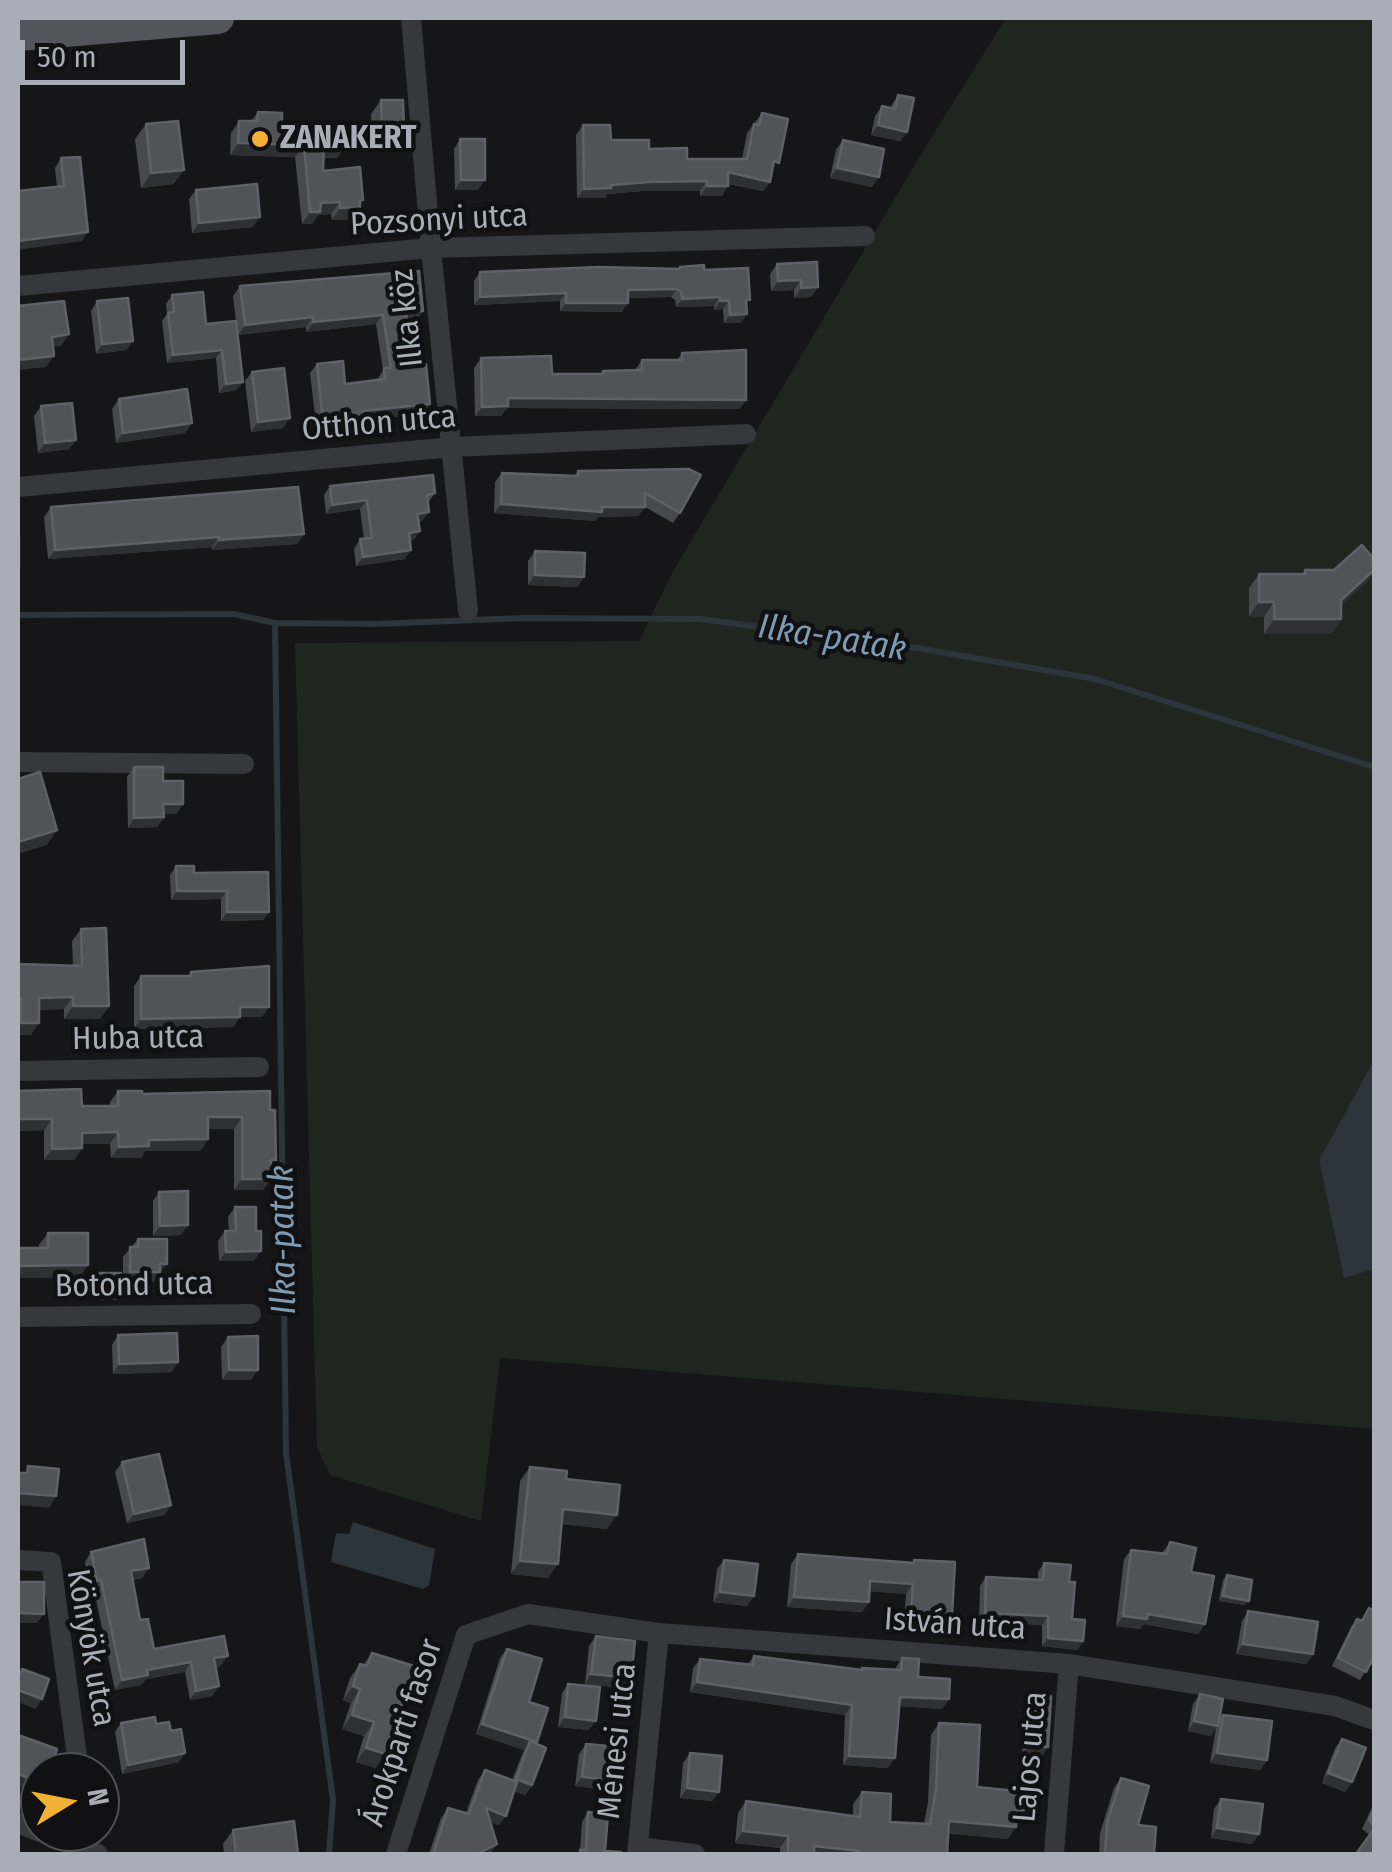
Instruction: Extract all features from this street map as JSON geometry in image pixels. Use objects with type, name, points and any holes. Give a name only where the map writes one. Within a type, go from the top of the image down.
[{"type":"main road","points":[[18,36],[218,18]]},
{"type":"street","name":"Ilka köz","points":[[411,18],[430,248],[468,611]]},
{"type":"street","name":"Pozsonyi utca","points":[[18,286],[430,248],[865,236]]},
{"type":"street","name":"Otthon utca","points":[[18,486],[453,447],[746,434]]},
{"type":"street","points":[[18,762],[244,764]]},
{"type":"street","name":"Huba utca","points":[[18,1071],[259,1068]]},
{"type":"street","name":"Botond utca","points":[[18,1317],[251,1314]]},
{"type":"street","name":"Könyök utca","points":[[18,1560],[51,1562],[76,1752]]},
{"type":"street","name":"István utca","points":[[528,1614],[659,1632],[1069,1664],[1335,1706],[1374,1720]]},
{"type":"street","name":"Árokparti fasor","points":[[396,1854],[466,1634],[528,1614]]},
{"type":"street","name":"Ménesi utca","points":[[638,1851],[659,1632]]},
{"type":"street","name":"Lajos utca","points":[[1054,1854],[1069,1664]]},
{"type":"street","points":[[638,1851],[694,1854]]},
{"type":"shaded area","points":[[1006,18],[1374,18],[1374,1060],[1319,1160],[1345,1277],[1374,1269],[1374,1429],[500,1358],[481,1521],[330,1475],[317,1448],[295,643],[639,641],[672,573]]},
{"type":"shaded area","points":[[1374,1060],[1374,1269],[1344,1278],[1319,1160]]},
{"type":"shaded area","points":[[353,1522],[435,1549],[429,1585],[423,1589],[331,1562],[336,1533],[349,1534]]},
{"type":"building","points":[[898,95],[914,98],[907,132],[878,125],[882,106],[895,109]]},
{"type":"building","points":[[381,100],[403,100],[404,127],[382,128]]},
{"type":"building","points":[[258,112],[282,113],[282,122],[296,123],[296,127],[346,131],[345,146],[324,145],[323,171],[360,167],[360,207],[340,208],[340,202],[321,203],[320,212],[310,212],[304,145],[238,143],[239,121],[257,121]]},
{"type":"building","points":[[762,113],[788,119],[779,163],[774,161],[770,182],[728,172],[728,186],[707,186],[707,181],[649,182],[584,189],[583,125],[610,125],[611,140],[649,140],[649,149],[687,148],[687,159],[747,159],[754,124],[759,125]]},
{"type":"building","points":[[178,121],[184,170],[151,173],[146,124]]},
{"type":"building","points":[[460,139],[485,139],[485,180],[461,180]]},
{"type":"building","points":[[843,140],[884,149],[879,177],[837,168]]},
{"type":"building","points":[[80,157],[88,232],[18,241],[18,191],[64,186],[61,158]]},
{"type":"building","points":[[257,184],[260,217],[199,223],[196,190]]},
{"type":"building","points":[[817,262],[818,287],[801,288],[801,280],[778,281],[777,264]]},
{"type":"building","points":[[704,265],[704,270],[748,268],[747,314],[730,315],[729,301],[720,301],[720,297],[682,299],[677,289],[628,290],[628,303],[566,303],[566,293],[480,297],[480,272],[599,267],[680,269]]},
{"type":"building","points":[[419,271],[423,311],[406,312],[412,365],[426,364],[430,404],[362,411],[363,418],[323,423],[317,364],[343,361],[345,384],[385,379],[384,368],[391,368],[383,315],[313,322],[313,317],[245,325],[240,286]]},
{"type":"building","points":[[203,292],[206,324],[236,321],[243,382],[226,384],[222,350],[173,355],[168,313],[174,312],[172,295]]},
{"type":"building","points":[[128,298],[133,341],[102,344],[97,301]]},
{"type":"building","points":[[64,301],[69,334],[52,337],[54,356],[18,360],[18,306]]},
{"type":"building","points":[[746,350],[746,400],[508,398],[508,406],[482,407],[481,358],[551,356],[552,374],[603,374],[642,370],[642,360],[682,360],[682,353]]},
{"type":"building","points":[[284,368],[290,418],[258,422],[252,372]]},
{"type":"building","points":[[187,389],[192,423],[123,433],[119,399]]},
{"type":"building","points":[[72,403],[76,440],[45,443],[41,406]]},
{"type":"building","points":[[689,469],[701,475],[680,513],[645,493],[645,507],[602,507],[602,512],[501,504],[502,473],[578,476],[578,471]]},
{"type":"building","points":[[433,475],[435,493],[427,495],[429,512],[417,514],[420,531],[409,533],[411,550],[363,557],[360,539],[372,538],[367,500],[332,505],[330,486]]},
{"type":"building","points":[[298,487],[304,534],[55,550],[51,507]]},
{"type":"building","points":[[1362,545],[1374,559],[1374,570],[1341,600],[1341,619],[1274,619],[1274,602],[1259,602],[1259,574],[1334,570]]},
{"type":"building","points":[[535,551],[585,553],[584,577],[535,575]]},
{"type":"building","points":[[134,767],[163,767],[163,781],[183,781],[183,804],[163,804],[164,817],[134,818]]},
{"type":"building","points":[[40,772],[57,830],[18,842],[18,779]]},
{"type":"building","points":[[176,866],[194,866],[194,873],[268,872],[269,912],[227,912],[227,891],[177,891]]},
{"type":"building","points":[[106,928],[109,1006],[73,1006],[73,997],[39,998],[39,1023],[21,1023],[18,964],[82,966],[81,929]]},
{"type":"building","points":[[269,966],[269,1007],[240,1007],[240,1017],[141,1019],[141,976],[191,976],[191,972]]},
{"type":"building","points":[[81,1089],[82,1106],[118,1106],[118,1091],[270,1091],[270,1110],[275,1110],[276,1160],[271,1160],[271,1179],[242,1179],[242,1117],[208,1117],[208,1139],[149,1140],[149,1146],[119,1147],[118,1132],[82,1133],[82,1148],[52,1149],[52,1119],[18,1119],[18,1091]]},
{"type":"building","points":[[188,1191],[188,1225],[160,1226],[159,1192]]},
{"type":"building","points":[[235,1207],[256,1207],[261,1251],[226,1252],[225,1231],[236,1231]]},
{"type":"building","points":[[48,1233],[88,1233],[88,1265],[19,1266],[18,1271],[18,1248],[48,1248]]},
{"type":"building","points":[[138,1239],[167,1239],[167,1264],[160,1264],[160,1272],[130,1272],[130,1247],[138,1247]]},
{"type":"building","points":[[97,1273],[121,1273],[122,1295],[97,1295]]},
{"type":"building","points":[[177,1333],[178,1362],[119,1364],[118,1335]]},
{"type":"building","points":[[258,1336],[258,1370],[229,1370],[228,1337]]},
{"type":"building","points":[[159,1454],[171,1505],[134,1514],[122,1462]]},
{"type":"building","points":[[28,1466],[59,1469],[56,1496],[18,1493],[18,1473],[27,1473]]},
{"type":"building","points":[[530,1467],[567,1471],[566,1479],[620,1485],[617,1515],[563,1509],[558,1564],[520,1561]]},
{"type":"building","points":[[144,1539],[149,1568],[131,1571],[140,1620],[148,1619],[154,1649],[224,1636],[228,1656],[214,1658],[219,1686],[196,1691],[191,1662],[147,1670],[148,1675],[122,1680],[101,1580],[97,1581],[91,1552]]},
{"type":"building","points":[[1170,1542],[1196,1548],[1191,1572],[1214,1576],[1205,1624],[1148,1614],[1147,1619],[1123,1616],[1131,1550],[1167,1554]]},
{"type":"building","points":[[798,1554],[914,1563],[955,1562],[952,1615],[911,1613],[913,1584],[870,1581],[869,1602],[794,1597]]},
{"type":"building","points":[[724,1560],[758,1564],[754,1596],[720,1592]]},
{"type":"building","points":[[1044,1563],[1071,1565],[1069,1582],[1075,1582],[1072,1619],[1085,1620],[1083,1641],[1048,1638],[1048,1616],[985,1613],[986,1577],[1043,1580]]},
{"type":"building","points":[[1227,1575],[1252,1580],[1249,1601],[1223,1596]]},
{"type":"building","points":[[18,1582],[44,1582],[44,1614],[18,1613]]},
{"type":"building","points":[[1369,1608],[1374,1611],[1374,1656],[1366,1672],[1338,1658],[1357,1619],[1362,1621]]},
{"type":"building","points":[[1248,1611],[1318,1622],[1313,1654],[1243,1644]]},
{"type":"building","points":[[596,1636],[635,1641],[631,1678],[591,1674]]},
{"type":"building","points":[[507,1649],[542,1659],[529,1702],[548,1708],[537,1742],[482,1724]]},
{"type":"building","points":[[372,1653],[414,1666],[386,1754],[366,1748],[374,1722],[352,1715],[360,1689],[353,1686],[360,1664],[367,1666]]},
{"type":"building","points":[[754,1656],[862,1670],[901,1670],[902,1658],[919,1659],[918,1677],[950,1679],[949,1699],[900,1697],[895,1758],[849,1756],[852,1705],[697,1682],[700,1659],[753,1665]]},
{"type":"building","points":[[18,1671],[49,1679],[42,1699],[18,1690]]},
{"type":"building","points":[[568,1684],[600,1687],[596,1721],[565,1717]]},
{"type":"building","points":[[1200,1694],[1223,1699],[1218,1726],[1194,1721]]},
{"type":"building","points":[[1032,1695],[1051,1696],[1048,1747],[1029,1746]]},
{"type":"building","points":[[1223,1715],[1272,1721],[1267,1760],[1217,1753]]},
{"type":"building","points":[[155,1717],[156,1724],[169,1722],[171,1731],[181,1729],[185,1753],[128,1765],[121,1723]]},
{"type":"building","points":[[939,1723],[980,1725],[977,1787],[1026,1792],[1024,1810],[1017,1810],[1016,1827],[949,1821],[947,1854],[858,1854],[859,1851],[814,1846],[814,1854],[788,1854],[788,1836],[743,1831],[746,1801],[860,1817],[862,1792],[891,1794],[890,1822],[930,1824]]},
{"type":"building","points":[[18,1735],[57,1749],[20,1752],[18,1774]]},
{"type":"building","points":[[1342,1739],[1366,1748],[1352,1782],[1328,1773]]},
{"type":"building","points":[[530,1741],[546,1748],[532,1785],[516,1779]]},
{"type":"building","points":[[586,1744],[619,1747],[616,1780],[582,1777]]},
{"type":"building","points":[[690,1753],[722,1756],[719,1792],[687,1788]]},
{"type":"building","points":[[485,1770],[517,1782],[506,1816],[486,1808],[497,1844],[477,1854],[433,1854],[448,1808],[469,1814]]},
{"type":"building","points":[[1121,1778],[1149,1786],[1138,1825],[1156,1827],[1154,1854],[1105,1854],[1107,1823]]},
{"type":"building","points":[[1221,1799],[1263,1804],[1259,1834],[1217,1828]]},
{"type":"building","points":[[588,1812],[608,1814],[605,1851],[621,1854],[580,1854],[580,1850],[586,1850]]},
{"type":"building","points":[[294,1821],[298,1854],[236,1854],[233,1830]]},
{"type":"building","points":[[1374,1829],[1374,1854],[1356,1854]]},
{"type":"waterway","name":"Ilka-patak","points":[[18,615],[234,614],[275,623],[376,624],[524,618],[700,619],[917,648],[1095,679],[1374,767]]},
{"type":"waterway","name":"Ilka-patak","points":[[275,623],[286,1453],[333,1800],[329,1854]]},
{"type":"place","name":"ZANAKERT","points":[[260,139]]}]
